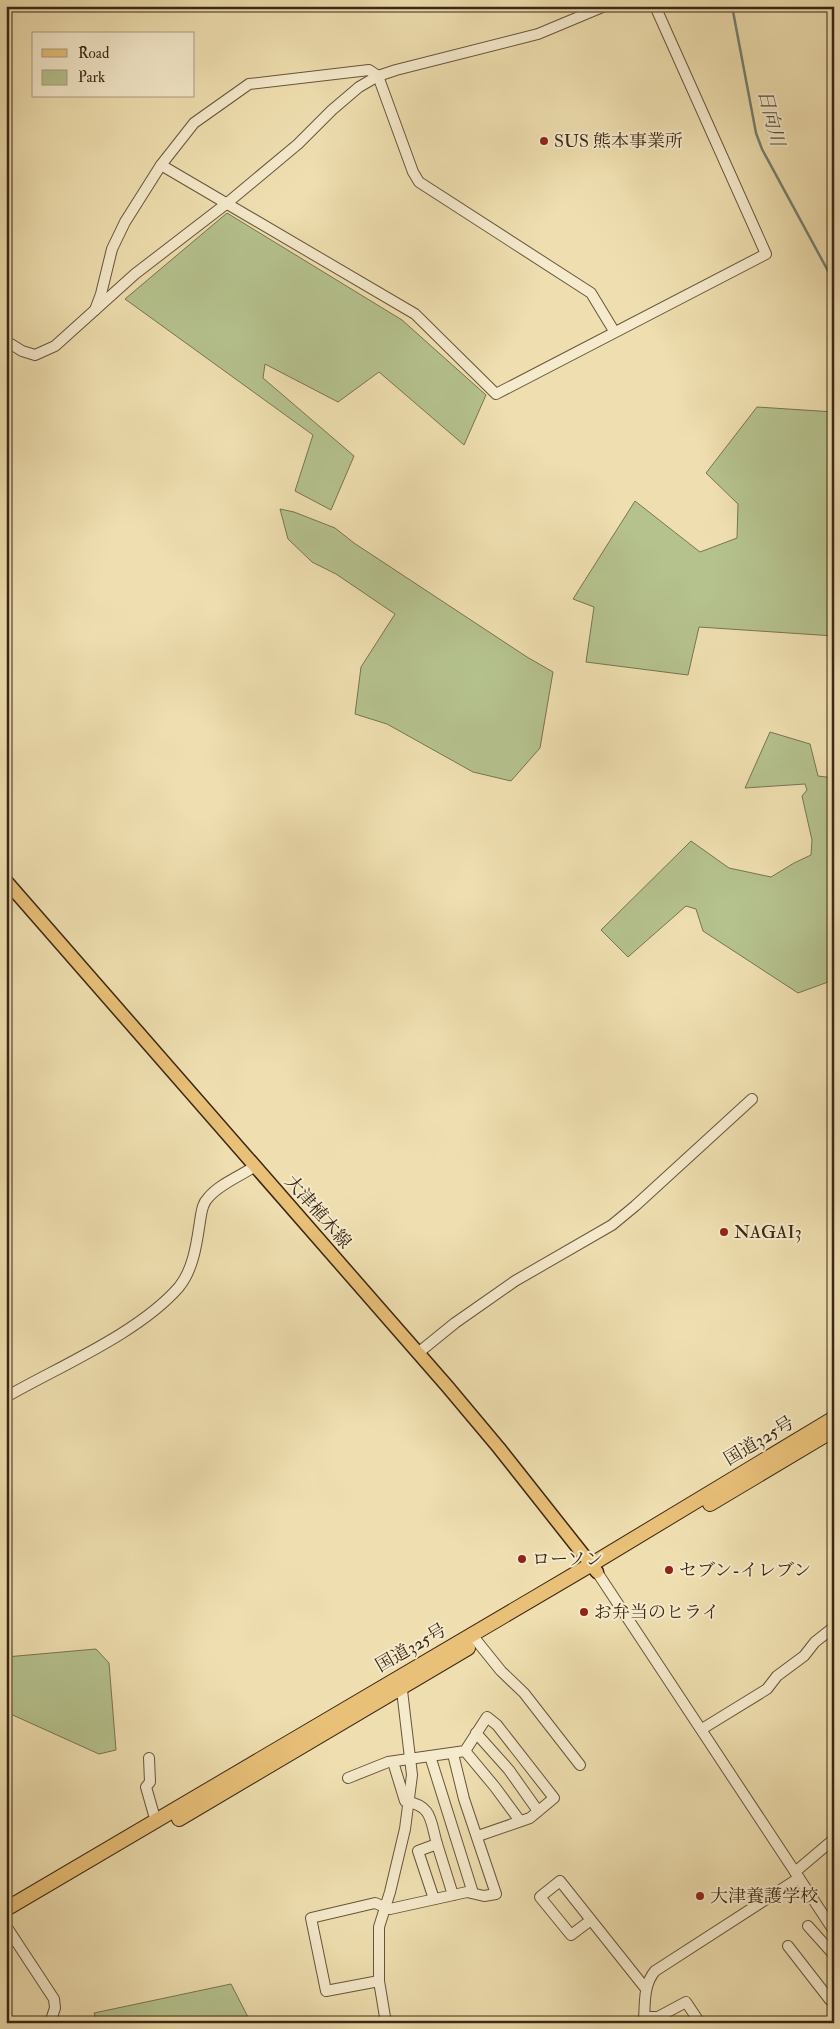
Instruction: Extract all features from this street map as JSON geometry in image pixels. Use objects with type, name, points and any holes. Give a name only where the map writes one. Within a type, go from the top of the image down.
[{"type":"highway","name":"国道325号","points":[[595,1568],[834,1418]]},
{"type":"highway","name":"国道325号","points":[[6,1910],[834,1430]]},
{"type":"highway","name":"国道325号","points":[[6,1920],[401,1681]]},
{"type":"main road","name":"大津植木線","points":[[6,881],[500,1448],[595,1568]]},
{"type":"street","points":[[6,341],[22,351],[35,355],[41,354],[55,346],[135,274],[226,204],[298,144],[332,110],[360,87],[378,76],[459,53],[538,34],[606,6]]},
{"type":"street","points":[[161,165],[415,314],[496,394],[614,331],[766,254],[655,6]]},
{"type":"street","points":[[95,310],[112,249],[125,222],[161,165],[194,124],[249,84],[370,70],[378,76],[413,172],[419,182],[591,293],[614,331]]},
{"type":"street","points":[[418,1353],[455,1323],[515,1281],[612,1225],[752,1099]]},
{"type":"street","points":[[6,1397],[95,1348],[164,1303],[180,1285],[193,1262],[202,1210],[208,1197],[255,1166]]},
{"type":"street","points":[[595,1568],[834,1931]]},
{"type":"street","points":[[702,1729],[767,1689],[777,1676],[804,1656],[815,1642],[834,1627]]},
{"type":"street","points":[[475,1638],[502,1671],[524,1693],[580,1765]]},
{"type":"street","points":[[386,2023],[379,1982],[379,1927],[386,1907],[405,1829],[412,1775],[401,1681]]},
{"type":"street","points":[[348,1778],[394,1762],[465,1751],[486,1717],[497,1725],[554,1798],[530,1818],[478,1836]]},
{"type":"street","points":[[476,1733],[509,1770],[538,1811]]},
{"type":"street","points":[[465,1751],[520,1821]]},
{"type":"street","points":[[379,1982],[326,1991],[311,1918],[375,1903],[390,1909],[467,1892],[484,1896],[496,1894],[464,1798],[453,1754]]},
{"type":"street","points":[[430,1756],[473,1893]]},
{"type":"street","points":[[149,1758],[150,1782],[146,1787],[156,1822]]},
{"type":"street","points":[[394,1762],[404,1801],[423,1806],[428,1812],[454,1895]]},
{"type":"street","points":[[700,2023],[686,2002],[658,2017],[644,2020],[646,1990],[649,1978],[665,1964],[797,1875],[834,1839]]},
{"type":"street","points":[[434,1899],[418,1851],[437,1844]]},
{"type":"street","points":[[591,1920],[571,1935],[540,1897],[560,1881],[591,1920],[646,1990]]},
{"type":"street","points":[[6,1926],[54,1999],[55,2008],[50,2023]]},
{"type":"street","points":[[808,1926],[834,1955]]},
{"type":"street","points":[[788,1946],[830,2000],[834,1997]]},
{"type":"green space","points":[[227,213],[402,320],[486,395],[464,445],[379,372],[338,402],[265,364],[263,378],[354,456],[331,510],[295,491],[313,435],[125,299]]},
{"type":"green space","points":[[757,407],[834,412],[834,636],[699,627],[688,675],[586,662],[594,607],[573,599],[635,501],[700,552],[737,538],[738,504],[706,473]]},
{"type":"green space","points":[[280,509],[294,512],[335,528],[354,543],[527,657],[553,672],[540,748],[511,781],[473,772],[387,724],[355,714],[361,667],[395,614],[336,574],[312,562],[288,539]]},
{"type":"green space","points":[[770,732],[810,744],[818,776],[834,778],[834,986],[828,982],[798,993],[703,931],[696,909],[686,906],[628,957],[601,930],[691,841],[729,868],[771,877],[811,855],[812,840],[802,796],[807,790],[805,784],[745,788]]},
{"type":"green space","points":[[96,1649],[109,1663],[116,1750],[99,1754],[6,1712],[6,1657]]},
{"type":"green space","points":[[231,1984],[251,2023],[98,2023],[94,2013]]},
{"type":"waterway","name":"日向川","points":[[732,6],[756,133],[762,149],[834,282]]},
{"type":"place","name":"SUS 熊本事業所","points":[[544,141]]},
{"type":"place","name":"NAGAI3","points":[[724,1232]]},
{"type":"place","name":"ローソン","points":[[522,1559]]},
{"type":"place","name":"セブン-イレブン","points":[[669,1570]]},
{"type":"place","name":"お弁当のヒライ","points":[[584,1612]]},
{"type":"place","name":"大津養護学校","points":[[700,1896]]}]
